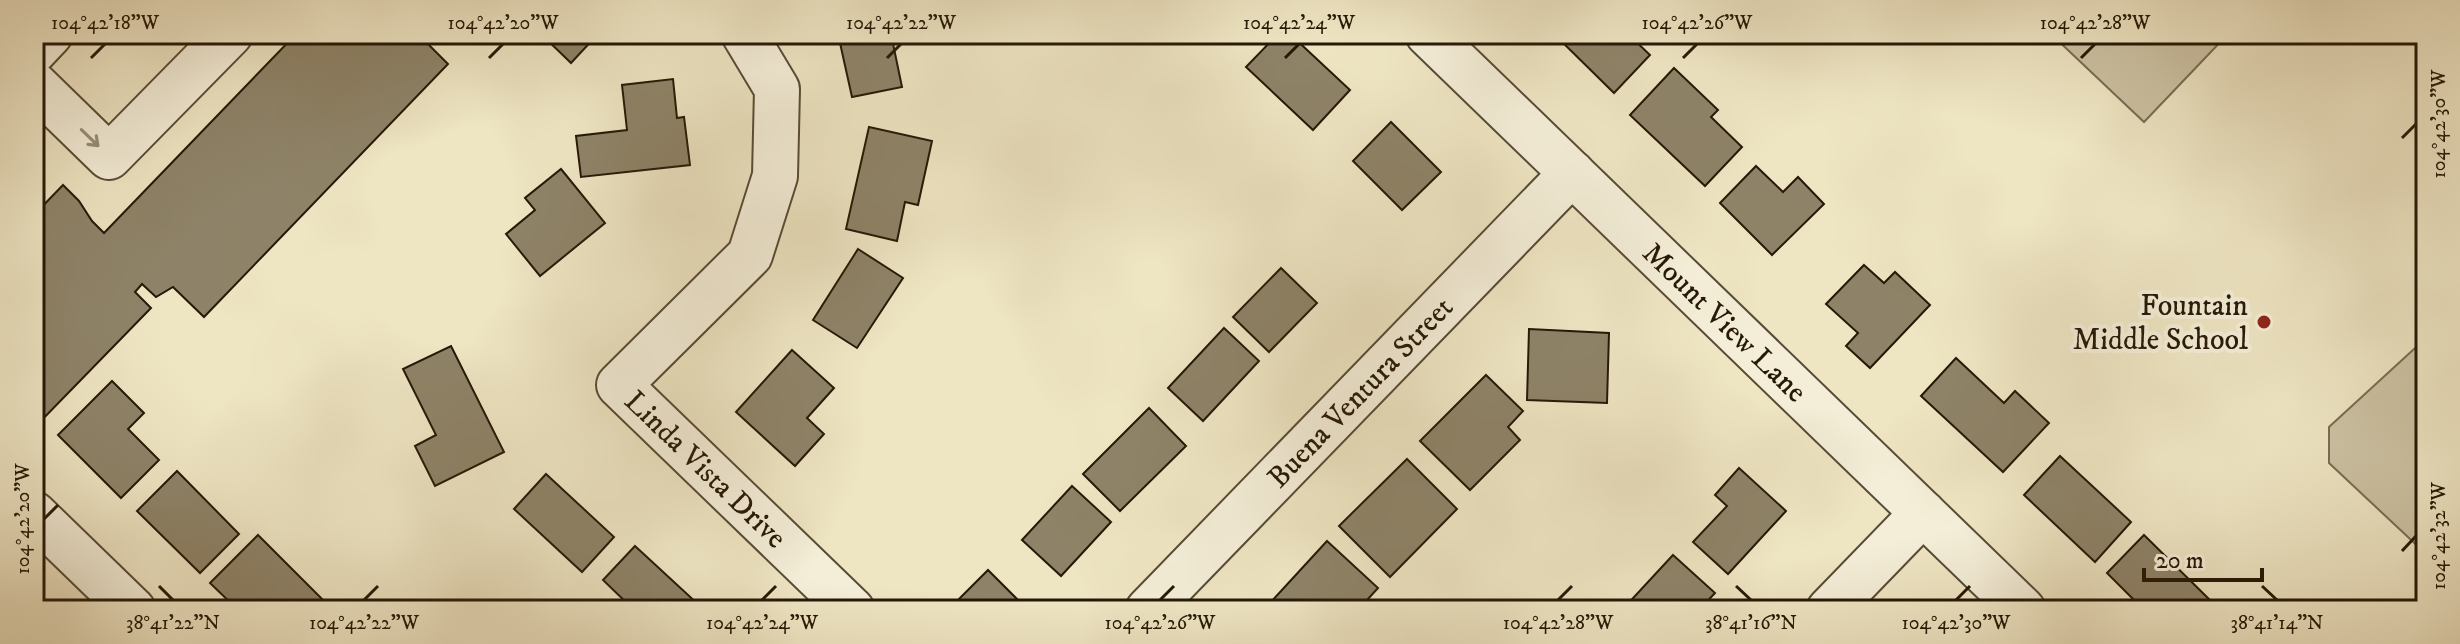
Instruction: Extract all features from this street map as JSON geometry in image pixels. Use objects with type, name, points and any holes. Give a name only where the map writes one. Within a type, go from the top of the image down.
[{"type":"street","points":[[34,51],[50,34]]},
{"type":"street","points":[[34,84],[109,157],[230,34]]},
{"type":"street","name":"Linda Vista Drive","points":[[744,34],[777,89],[775,176],[750,255],[619,385],[852,610]]},
{"type":"street","name":"Mount View Lane","points":[[1428,34],[2023,610]]},
{"type":"street","name":"Buena Ventura Street","points":[[1148,610],[1572,173]]},
{"type":"street","points":[[1829,610],[1923,513]]},
{"type":"street","points":[[34,514],[133,610]]},
{"type":"shaded area","points":[[2051,34],[2228,34],[2144,122]]},
{"type":"shaded area","points":[[2426,338],[2426,554],[2329,463],[2329,427]]},
{"type":"building","points":[[296,34],[418,34],[448,64],[204,317],[173,287],[156,297],[142,284],[135,292],[151,308],[34,428],[34,302],[39,297],[34,288],[34,215],[63,185],[104,233]]},
{"type":"building","points":[[541,34],[598,34],[571,63]]},
{"type":"building","points":[[838,34],[891,34],[902,87],[852,97]]},
{"type":"building","points":[[1278,34],[1290,34],[1350,90],[1313,130],[1246,67]]},
{"type":"building","points":[[1554,34],[1628,34],[1650,55],[1614,93]]},
{"type":"building","points":[[1674,68],[1718,110],[1711,117],[1742,147],[1705,186],[1630,115]]},
{"type":"building","points":[[673,79],[677,118],[684,117],[690,165],[581,177],[576,136],[627,130],[622,85]]},
{"type":"building","points":[[1391,122],[1441,172],[1402,210],[1353,161]]},
{"type":"building","points":[[869,127],[932,141],[918,205],[905,202],[897,241],[846,229]]},
{"type":"building","points":[[1756,166],[1783,192],[1798,177],[1824,204],[1772,255],[1720,203]]},
{"type":"building","points":[[561,169],[605,223],[540,276],[506,234],[535,210],[525,198]]},
{"type":"building","points":[[858,249],[903,278],[857,348],[813,320]]},
{"type":"building","points":[[1864,265],[1884,283],[1895,272],[1930,305],[1870,368],[1846,346],[1858,333],[1826,304]]},
{"type":"building","points":[[1281,268],[1317,303],[1269,352],[1233,317]]},
{"type":"building","points":[[1224,328],[1259,361],[1203,421],[1168,388]]},
{"type":"building","points":[[1529,329],[1609,333],[1607,403],[1527,400]]},
{"type":"building","points":[[451,346],[504,452],[435,486],[415,446],[436,435],[403,369]]},
{"type":"building","points":[[792,350],[834,388],[807,418],[824,434],[795,466],[736,412]]},
{"type":"building","points":[[1956,358],[2004,403],[2015,391],[2049,423],[2003,472],[1921,396]]},
{"type":"building","points":[[1486,375],[1523,411],[1508,427],[1520,440],[1470,490],[1420,441]]},
{"type":"building","points":[[112,381],[144,413],[128,429],[159,460],[121,498],[58,435]]},
{"type":"building","points":[[1149,408],[1186,446],[1120,511],[1083,474]]},
{"type":"building","points":[[2060,456],[2131,522],[2095,562],[2024,495]]},
{"type":"building","points":[[1407,459],[1457,509],[1390,577],[1339,526]]},
{"type":"building","points":[[1739,468],[1786,511],[1728,574],[1693,542],[1727,506],[1715,495]]},
{"type":"building","points":[[177,471],[239,534],[200,573],[137,511]]},
{"type":"building","points":[[546,474],[614,537],[582,572],[514,509]]},
{"type":"building","points":[[1072,486],[1111,522],[1061,576],[1022,540]]},
{"type":"building","points":[[258,535],[325,602],[316,610],[238,610],[210,583]]},
{"type":"building","points":[[2144,535],[2216,606],[2212,610],[2144,610],[2107,573]]},
{"type":"building","points":[[1327,541],[1378,588],[1358,610],[1276,610],[1269,604]]},
{"type":"building","points":[[635,546],[700,606],[696,610],[634,610],[603,580]]},
{"type":"building","points":[[1673,555],[1715,593],[1699,610],[1622,610]]},
{"type":"building","points":[[988,570],[1028,610],[948,610]]},
{"type":"place","name":"Fountain Middle School","points":[[2264,322]]}]
